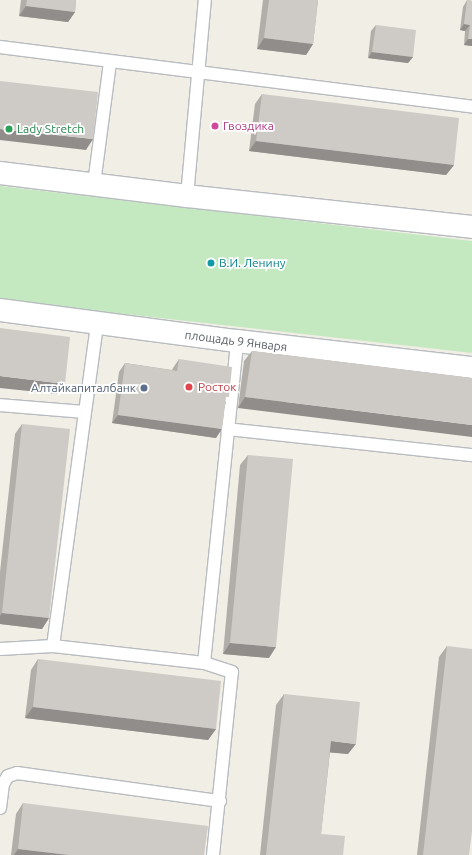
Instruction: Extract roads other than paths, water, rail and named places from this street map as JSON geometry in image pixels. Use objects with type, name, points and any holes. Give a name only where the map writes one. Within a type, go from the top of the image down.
[{"type":"street","points":[[0,173],[187,196],[472,227]]},
{"type":"street","name":"площадь 9 Января","points":[[0,310],[97,324],[472,368]]},
{"type":"lane","points":[[187,196],[205,0]]},
{"type":"lane","points":[[0,47],[110,63],[472,107]]},
{"type":"lane","points":[[94,184],[110,63]]},
{"type":"lane","points":[[53,646],[97,324]]},
{"type":"lane","points":[[204,663],[237,341]]},
{"type":"lane","points":[[0,405],[85,412]]},
{"type":"lane","points":[[227,429],[472,455]]},
{"type":"lane","points":[[0,649],[53,646],[204,663],[232,672],[220,801],[213,855]]},
{"type":"lane","points":[[0,808],[3,784],[8,776],[17,773],[220,801]]},
{"type":"place","name":"Гвоздика","points":[[215,126]]},
{"type":"place","name":"Lady Stretch","points":[[9,129]]},
{"type":"place","name":"В.И. Ленину","points":[[211,263]]},
{"type":"place","name":"Росток","points":[[189,387]]},
{"type":"place","name":"Алтайкапиталбанк","points":[[144,388]]}]
